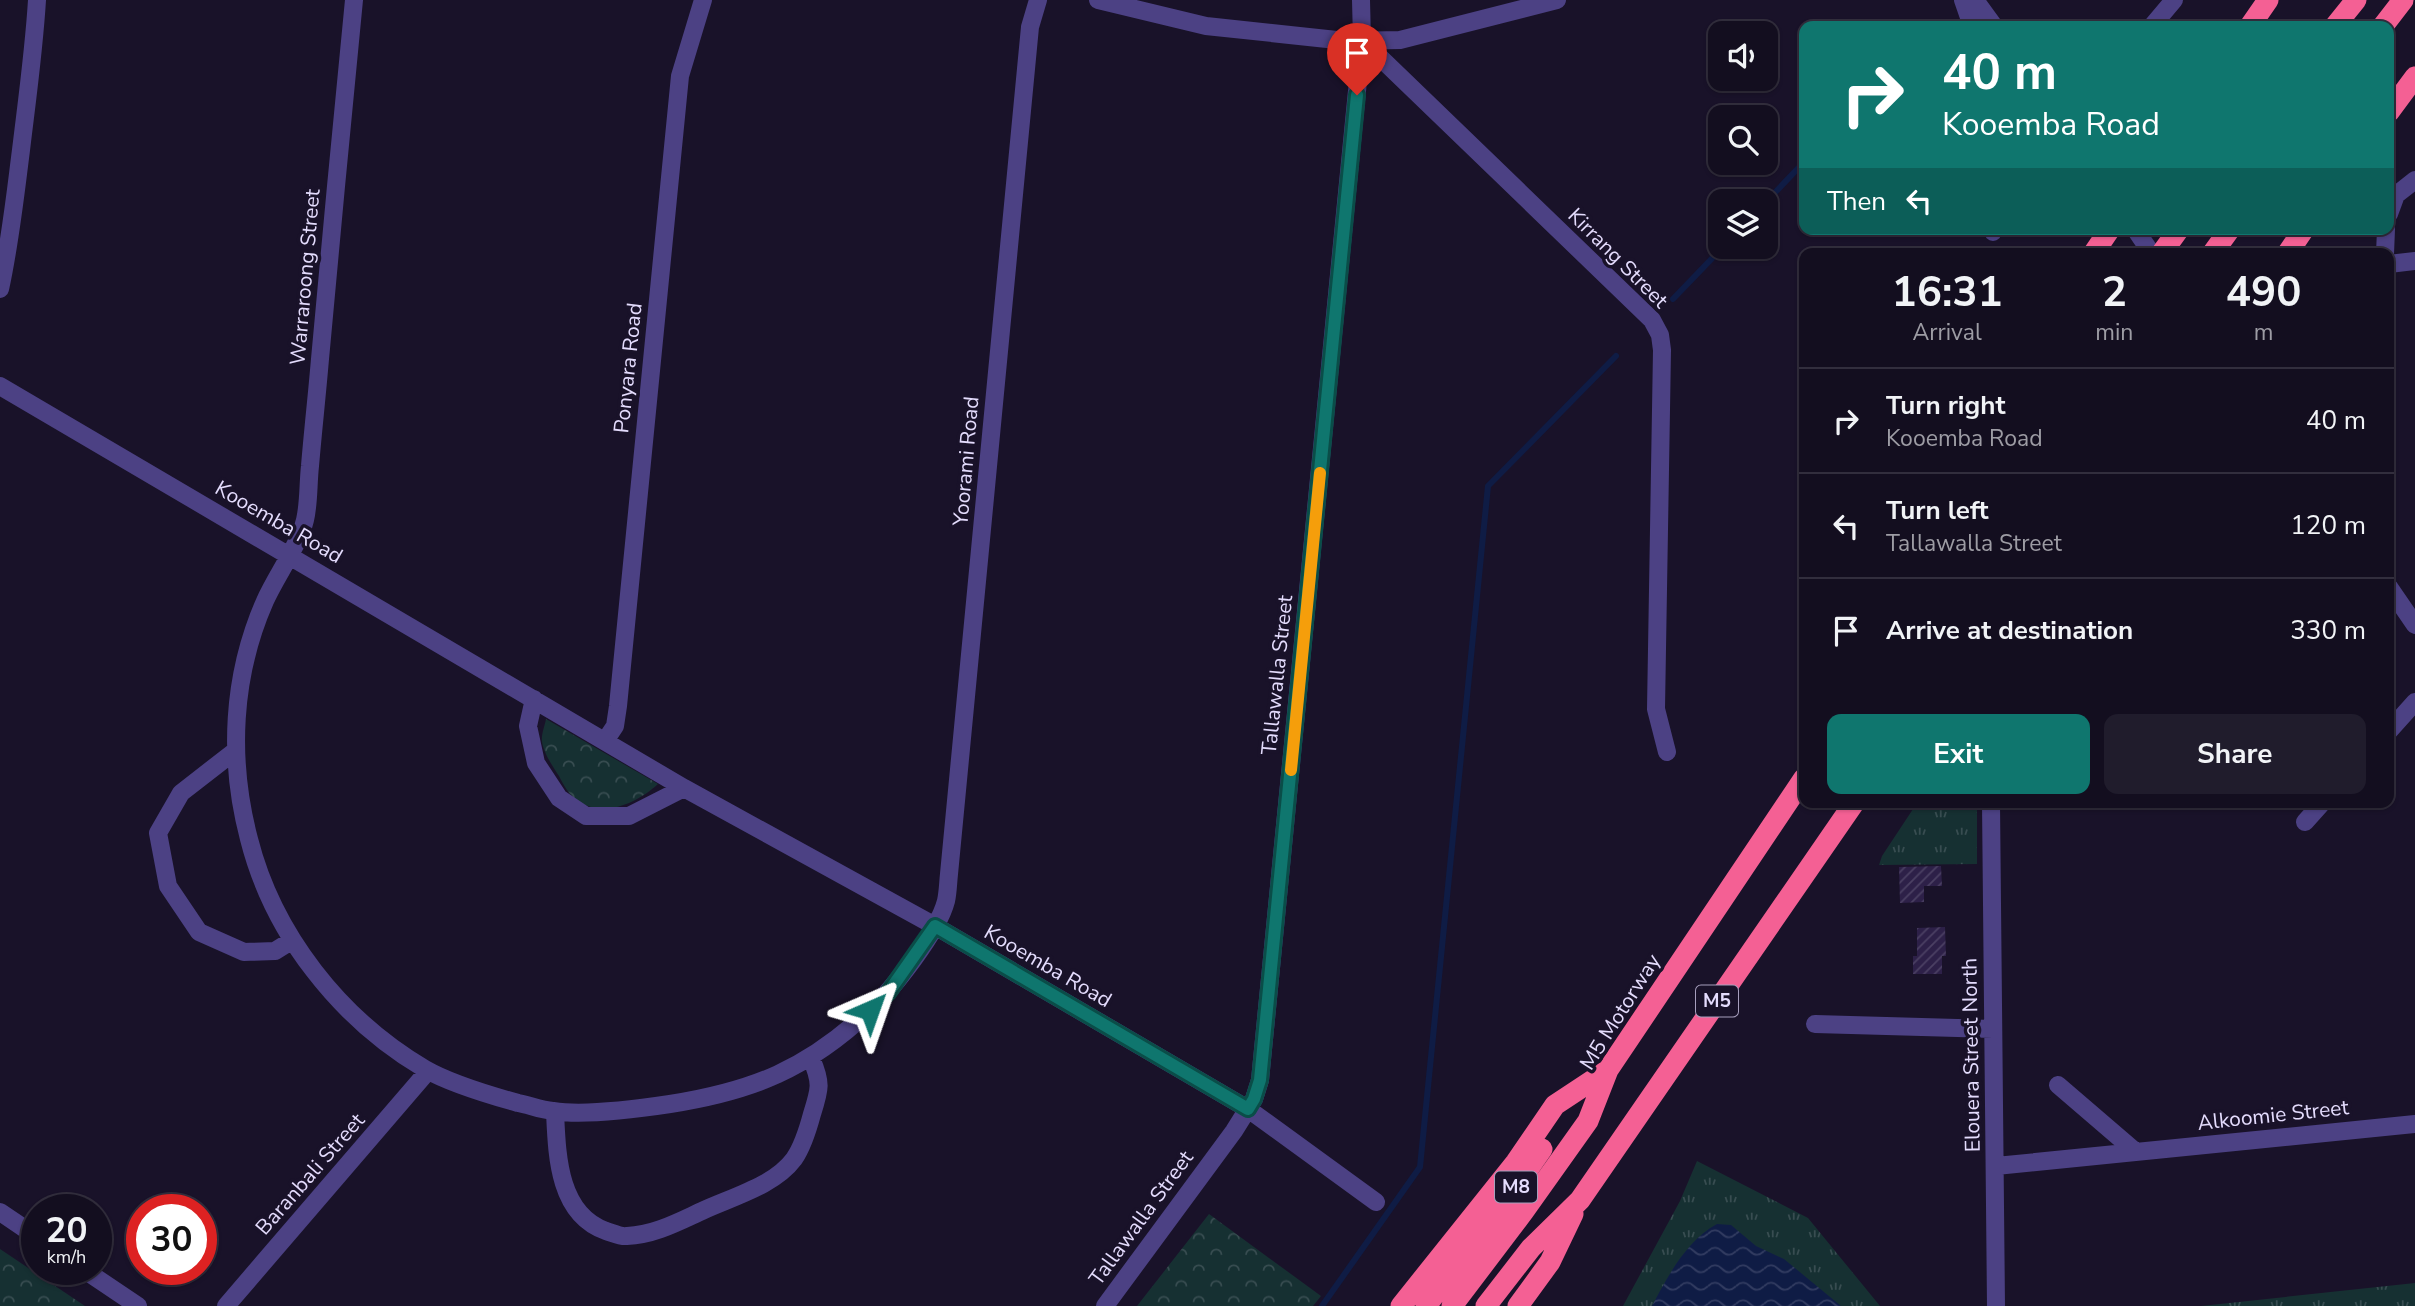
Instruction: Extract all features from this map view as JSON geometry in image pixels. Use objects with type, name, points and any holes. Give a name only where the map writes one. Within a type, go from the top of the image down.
[{"type":"highway","points":[[2253,21],[2268,0]]},
{"type":"highway","points":[[2339,21],[2356,0]]},
{"type":"highway","points":[[2387,21],[2403,0]]},
{"type":"highway","points":[[2394,105],[2415,76]]},
{"type":"highway","name":"M5 Motorway","points":[[1452,1306],[1588,1121],[1608,1070],[1799,785]]},
{"type":"highway","name":"M5","points":[[1486,1306],[1531,1248],[1580,1200],[1851,808]]},
{"type":"highway","points":[[1401,1306],[1499,1183],[1555,1105],[1608,1070]]},
{"type":"highway","name":"M8","points":[[1426,1306],[1506,1202],[1568,1112],[1608,1070]]},
{"type":"highway","points":[[1518,1306],[1550,1262],[1580,1200]]},
{"type":"highway","points":[[1535,1306],[1561,1270],[1580,1200]]},
{"type":"street","points":[[0,289],[19,166],[37,0]]},
{"type":"street","name":"Warraroong Street","points":[[354,0],[305,521],[268,593],[250,642],[239,695],[235,751],[240,797],[250,842],[272,904],[292,941],[321,980],[360,1018],[394,1048],[428,1071]]},
{"type":"street","name":"Ponyara Road","points":[[605,741],[615,726],[618,706],[680,76],[703,0]]},
{"type":"street","name":"Yoorami Road","points":[[428,1071],[495,1097],[555,1112],[612,1111],[714,1097],[774,1077],[811,1058],[852,1027],[888,993],[935,926],[947,899],[1030,27],[1038,0]]},
{"type":"street","points":[[1098,0],[1206,26],[1296,37],[1362,40],[1400,40],[1557,0]]},
{"type":"street","name":"Tallawalla Street","points":[[1105,1306],[1248,1109],[1260,1080],[1362,40],[1361,0]]},
{"type":"street","points":[[1963,0],[1970,21]]},
{"type":"street","points":[[1975,0],[1990,21]]},
{"type":"street","points":[[2156,21],[2174,0]]},
{"type":"street","name":"Kirrang Street","points":[[1362,40],[1652,320],[1660,335],[1662,349],[1656,709],[1667,752]]},
{"type":"street","points":[[2394,200],[2396,194],[2415,180]]},
{"type":"street","points":[[2394,263],[2415,261]]},
{"type":"street","name":"Kooemba Road","points":[[0,386],[684,788],[935,926],[1248,1109],[1376,1202]]},
{"type":"street","points":[[2394,594],[2415,625]]},
{"type":"street","points":[[534,699],[528,726],[536,763],[559,798],[586,816],[629,816],[684,788]]},
{"type":"street","points":[[2394,725],[2415,702]]},
{"type":"street","points":[[235,751],[181,793],[158,833],[168,886],[199,932],[244,952],[275,951],[292,941]]},
{"type":"street","name":"Elouera Street North","points":[[1991,808],[1996,1306]]},
{"type":"street","points":[[2305,822],[2318,808]]},
{"type":"street","points":[[1815,1024],[1993,1029]]},
{"type":"street","points":[[555,1112],[557,1159],[564,1187],[575,1207],[594,1226],[624,1237],[660,1230],[774,1178],[794,1159],[806,1136],[820,1079],[811,1058]]},
{"type":"street","name":"Baranbali Street","points":[[226,1306],[428,1071]]},
{"type":"street","points":[[2058,1085],[2136,1152]]},
{"type":"street","name":"Alkoomie Street","points":[[1996,1166],[2415,1124]]},
{"type":"street","points":[[0,1212],[21,1226]]},
{"type":"street","points":[[107,1285],[138,1306]]},
{"type":"green space","points":[[546,719],[658,784],[627,804],[615,807],[603,809],[580,802],[567,790],[544,750],[542,739]]},
{"type":"green space","points":[[1914,808],[1977,808],[1977,864],[1879,865],[1882,856]]},
{"type":"green space","points":[[1697,1161],[1808,1218],[1880,1306],[1623,1306],[1680,1201]]},
{"type":"green space","points":[[1209,1214],[1321,1296],[1313,1306],[1137,1306]]},
{"type":"green space","points":[[0,1249],[21,1263],[21,1285],[54,1285],[85,1306],[0,1306]]},
{"type":"green space","points":[[2415,1283],[2415,1306],[2201,1306]]},
{"type":"water","points":[[1717,1224],[1731,1225],[1756,1246],[1784,1259],[1841,1306],[1652,1306],[1671,1271],[1687,1250]]},
{"type":"building","points":[[1941,866],[1942,886],[1924,886],[1924,902],[1900,903],[1899,867]]},
{"type":"building","points":[[1945,927],[1946,956],[1942,956],[1942,974],[1913,974],[1913,956],[1917,956],[1917,928]]},
{"type":"waterway","points":[[1778,189],[1799,167]]},
{"type":"waterway","points":[[1673,299],[1711,259]]},
{"type":"waterway","points":[[1322,1306],[1420,1167],[1488,486],[1616,356]]},
{"type":"slow traffic","points":[[1291,770],[1320,473]]},
{"type":"route","points":[[870,1010],[888,993],[935,926],[1248,1109],[1254,1099],[1260,1080],[1357,95]]}]
